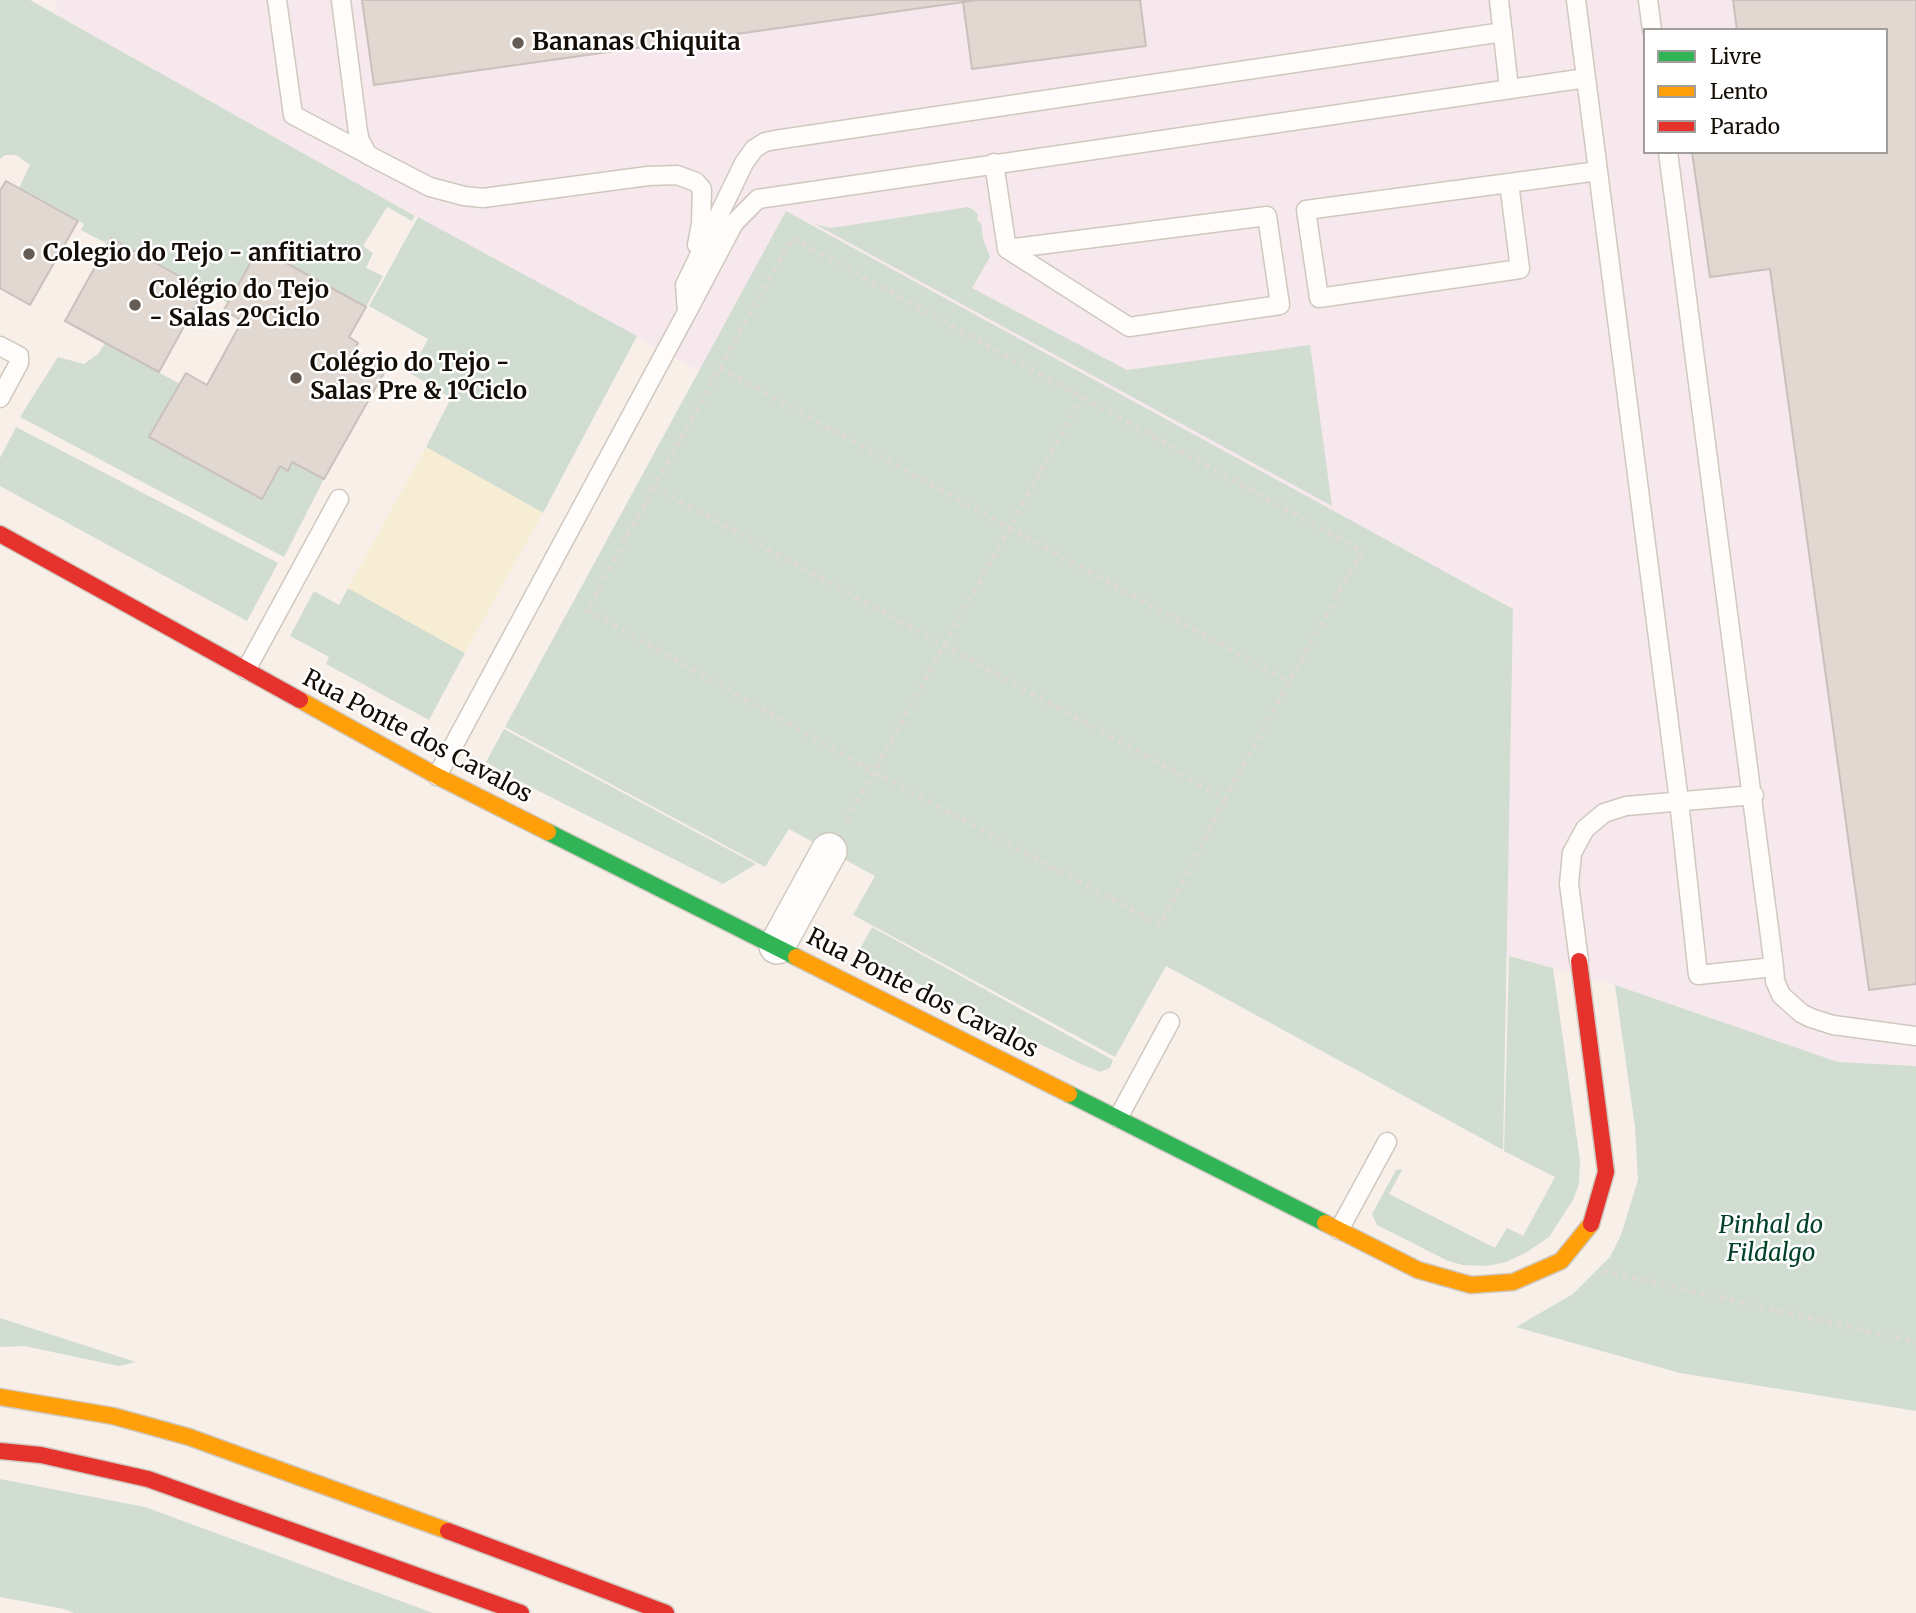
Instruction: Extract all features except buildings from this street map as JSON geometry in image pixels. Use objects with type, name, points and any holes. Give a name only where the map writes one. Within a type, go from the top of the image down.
[{"type":"main road","name":"Rua Ponte dos Cavalos","points":[[0,534],[437,776],[1418,1270],[1471,1285],[1513,1282],[1561,1261],[1590,1226],[1606,1172],[1580,961]]},
{"type":"main road","points":[[0,1396],[113,1416],[189,1437],[666,1613]]},
{"type":"main road","points":[[0,1451],[41,1455],[148,1479],[521,1613]]},
{"type":"street","points":[[777,946],[829,851]]},
{"type":"lane","points":[[277,0],[293,115],[430,187],[464,197],[483,198],[648,176],[677,175],[730,193],[758,199],[1586,78]]},
{"type":"lane","points":[[341,0],[358,132],[368,155]]},
{"type":"lane","points":[[1500,0],[1509,88]]},
{"type":"lane","points":[[1576,0],[1679,801],[1698,975],[1774,967]]},
{"type":"lane","points":[[1648,0],[1652,28]]},
{"type":"lane","points":[[698,275],[744,163],[754,149],[765,142],[1503,32]]},
{"type":"lane","points":[[1668,154],[1754,795],[1775,981],[1781,995],[1801,1013],[1811,1018],[1833,1025],[1916,1036]]},
{"type":"lane","points":[[994,163],[1007,249],[1129,327],[1280,305],[1267,216],[1007,249]]},
{"type":"lane","points":[[1509,183],[1520,269],[1319,299],[1306,210],[1509,183],[1598,172]]},
{"type":"lane","points":[[696,182],[702,189],[704,199],[698,275]]},
{"type":"lane","points":[[437,776],[687,312],[685,285],[698,275],[734,223],[758,199]]},
{"type":"lane","points":[[0,345],[19,356],[19,363],[0,398]]},
{"type":"lane","points":[[246,670],[338,499]]},
{"type":"lane","points":[[1580,961],[1569,884],[1572,853],[1585,829],[1604,813],[1626,806],[1754,795]]},
{"type":"lane","points":[[1118,1118],[1170,1022]]},
{"type":"lane","points":[[1339,1230],[1387,1142]]},
{"type":"path","points":[[792,238],[1082,397],[1362,551],[1225,799],[1160,925],[874,772],[587,610],[792,238]]},
{"type":"path","points":[[720,368],[1289,682]]},
{"type":"path","points":[[829,851],[1082,397]]},
{"type":"path","points":[[654,487],[1225,799]]},
{"type":"path","points":[[1561,1261],[1916,1342]]},
{"type":"shaded area","points":[[58,0],[1916,0],[1916,1066],[1838,1062],[1615,985],[1506,955],[1513,609],[787,211],[699,371],[381,197],[54,13]]},
{"type":"green space","points":[[0,0],[30,0],[415,216],[412,221],[387,207],[363,246],[373,253],[366,268],[383,276],[366,307],[259,248],[228,303],[110,237],[106,243],[81,230],[84,224],[19,188],[30,165],[16,155],[5,155],[0,159]]},
{"type":"green space","points":[[968,207],[978,215],[977,221],[981,223],[983,239],[990,257],[972,288],[1127,370],[1310,345],[1332,506],[815,224],[831,228]]},
{"type":"green space","points":[[786,211],[1513,609],[1503,1150],[1166,966],[1115,1057],[853,915],[875,876],[789,829],[765,867],[505,727]]},
{"type":"green space","points":[[418,217],[637,336],[543,513],[426,447],[451,398],[410,373],[428,339],[369,306]]},
{"type":"green space","points":[[105,343],[180,384],[149,437],[261,498],[280,466],[292,462],[324,479],[284,557],[20,417],[58,357],[84,364],[98,354]]},
{"type":"green space","points":[[16,427],[278,563],[247,621],[0,486],[0,458]]},
{"type":"green space","points":[[348,588],[465,653],[429,720],[326,664],[329,657],[290,636],[314,591],[339,605]]},
{"type":"green space","points":[[504,729],[756,864],[723,884],[521,782],[486,762]]},
{"type":"green space","points":[[872,927],[1113,1060],[1110,1068],[1100,1072],[1081,1064],[858,952]]},
{"type":"green space","points":[[1509,956],[1553,968],[1580,1161],[1579,1184],[1573,1200],[1549,1237],[1506,1262],[1487,1266],[1462,1265],[1446,1260],[1377,1225],[1372,1214],[1396,1170],[1401,1169],[1389,1194],[1495,1248],[1507,1228],[1523,1236],[1555,1177],[1504,1151]]},
{"type":"green space","name":"Pinhal do Fildalgo","points":[[1615,985],[1838,1062],[1916,1066],[1916,1411],[1680,1373],[1516,1327],[1573,1294],[1610,1257],[1621,1235],[1638,1180],[1635,1127]]},
{"type":"green space","points":[[0,1318],[136,1362],[119,1366],[24,1346],[0,1347]]},
{"type":"green space","points":[[0,1479],[145,1507],[433,1613],[74,1613],[0,1597]]},
{"type":"sand","points":[[426,447],[543,513],[465,653],[348,588]]},
{"type":"traffic: fast","points":[[548,832],[796,957]]},
{"type":"traffic: fast","points":[[1069,1094],[1325,1223]]},
{"type":"traffic: slow","points":[[300,700],[437,776],[548,832]]},
{"type":"traffic: slow","points":[[796,957],[1069,1094]]},
{"type":"traffic: slow","points":[[1325,1223],[1418,1270],[1471,1285],[1513,1282],[1561,1261],[1591,1224]]},
{"type":"traffic: slow","points":[[0,1397],[113,1416],[189,1437],[448,1531]]},
{"type":"traffic: jam","points":[[0,534],[300,700]]},
{"type":"traffic: jam","points":[[1579,961],[1606,1172],[1591,1224]]},
{"type":"traffic: jam","points":[[0,1451],[41,1455],[148,1479],[521,1613]]},
{"type":"traffic: jam","points":[[448,1531],[666,1613]]},
{"type":"place","name":"Bananas Chiquita","points":[[518,43]]},
{"type":"place","name":"Colegio do Tejo - anfitiatro","points":[[29,254]]},
{"type":"place","name":"Colégio do Tejo - Salas 2ºCiclo","points":[[135,305]]},
{"type":"place","name":"Colégio do Tejo - Salas Pre & 1ºCiclo","points":[[296,378]]}]
